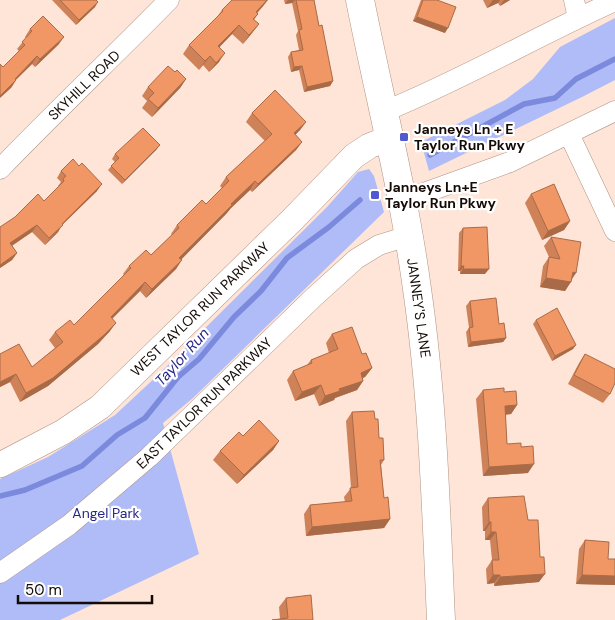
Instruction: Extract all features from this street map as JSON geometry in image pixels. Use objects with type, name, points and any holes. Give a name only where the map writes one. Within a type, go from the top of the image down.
[{"type":"main road","name":"JANNEY'S LANE","points":[[360,0],[402,201],[419,305],[432,429],[441,620]]},
{"type":"street","name":"SKYHILL ROAD","points":[[0,169],[114,57],[168,0]]},
{"type":"street","points":[[383,112],[469,74],[576,9],[615,1]]},
{"type":"street","points":[[402,201],[510,162],[615,111]]},
{"type":"street","points":[[569,134],[615,232]]},
{"type":"street","name":"WEST TAYLOR RUN PARKWAY","points":[[0,465],[64,432],[100,407],[354,156],[369,146],[389,138]]},
{"type":"street","name":"EAST TAYLOR RUN PARKWAY","points":[[0,573],[69,525],[149,457],[356,259],[379,246],[408,236]]},
{"type":"green space","points":[[615,18],[615,80],[429,171],[421,142],[505,100],[533,79],[560,47]]},
{"type":"green space","name":"Angel Park","points":[[369,169],[374,176],[384,212],[193,398],[163,423],[199,554],[60,620],[0,620],[0,479],[48,457],[115,415],[158,375],[327,207],[358,172]]},
{"type":"building","points":[[60,0],[96,0],[98,2],[79,20]]},
{"type":"building","points":[[232,0],[267,0],[256,12],[258,14],[253,19],[259,24],[249,35],[239,25],[218,46],[225,53],[216,63],[210,56],[205,61],[189,45]]},
{"type":"building","points":[[296,0],[314,0],[319,26],[322,25],[333,81],[307,87],[302,66],[294,67],[291,52],[303,50],[299,30],[302,29]]},
{"type":"building","points":[[423,0],[437,0],[456,7],[448,28],[417,17]]},
{"type":"building","points":[[43,16],[64,37],[40,59],[37,56],[0,96],[0,64],[3,67],[25,45],[22,42],[32,31],[30,29]]},
{"type":"building","points":[[168,66],[175,72],[177,70],[186,79],[158,108],[148,99],[154,93],[148,87]]},
{"type":"building","points":[[275,90],[306,122],[294,133],[302,142],[258,184],[255,181],[231,204],[179,258],[182,260],[152,289],[145,282],[111,317],[116,323],[53,378],[26,393],[16,374],[0,382],[0,354],[19,344],[32,367],[63,342],[55,332],[70,320],[74,325],[131,268],[129,266],[146,250],[151,255],[179,228],[177,225],[202,200],[206,204],[229,181],[226,177],[272,134],[252,113]]},
{"type":"building","points":[[143,128],[160,145],[125,180],[111,166],[119,158],[115,154]]},
{"type":"building","points":[[73,159],[79,166],[82,163],[102,184],[49,238],[37,225],[10,243],[17,253],[0,265],[0,227],[15,217],[38,194],[44,201],[64,181],[63,179],[66,176],[61,171]]},
{"type":"building","points":[[554,184],[570,221],[548,231],[531,194]]},
{"type":"building","points":[[487,227],[489,269],[463,269],[464,266],[461,266],[463,228]]},
{"type":"building","points":[[551,237],[581,242],[576,273],[573,272],[571,282],[546,278],[549,257],[560,259]]},
{"type":"building","points":[[496,298],[499,324],[504,323],[506,338],[471,342],[469,328],[473,327],[470,301]]},
{"type":"building","points":[[557,308],[576,345],[555,356],[536,320]]},
{"type":"building","points":[[352,327],[362,354],[366,353],[372,368],[361,373],[363,381],[325,396],[321,385],[302,392],[293,371],[312,363],[311,360],[338,349],[332,334]]},
{"type":"building","points":[[585,354],[615,369],[615,383],[610,394],[574,375]]},
{"type":"building","points":[[504,388],[504,392],[516,391],[517,405],[505,406],[507,444],[521,443],[521,447],[533,446],[534,464],[489,467],[483,390]]},
{"type":"building","points":[[374,411],[375,419],[378,419],[379,438],[383,438],[384,460],[380,460],[384,498],[388,497],[390,519],[312,527],[310,505],[352,501],[350,488],[358,487],[352,412]]},
{"type":"building","points":[[259,420],[279,441],[244,475],[220,451],[239,432],[243,436]]},
{"type":"building","points":[[524,496],[528,520],[538,520],[540,557],[544,557],[545,574],[500,577],[500,575],[493,575],[492,560],[499,560],[496,532],[491,532],[491,522],[489,522],[488,498]]},
{"type":"building","points":[[585,540],[609,542],[608,559],[615,559],[615,576],[582,575]]},
{"type":"building","points":[[311,595],[313,620],[272,620],[288,618],[286,598]]},
{"type":"waterway","name":"Taylor Run","points":[[430,155],[524,104],[555,98],[576,79],[615,59]]},
{"type":"waterway","name":"Taylor Run","points":[[0,496],[25,490],[82,466],[117,435],[145,418],[178,377],[199,359],[234,317],[261,291],[287,258],[329,227],[360,200]]},
{"type":"place","name":"Janneys Ln + E Taylor Run Pkwy","points":[[404,137]]},
{"type":"place","name":"Janneys Ln+E Taylor Run Pkwy","points":[[375,195]]}]
